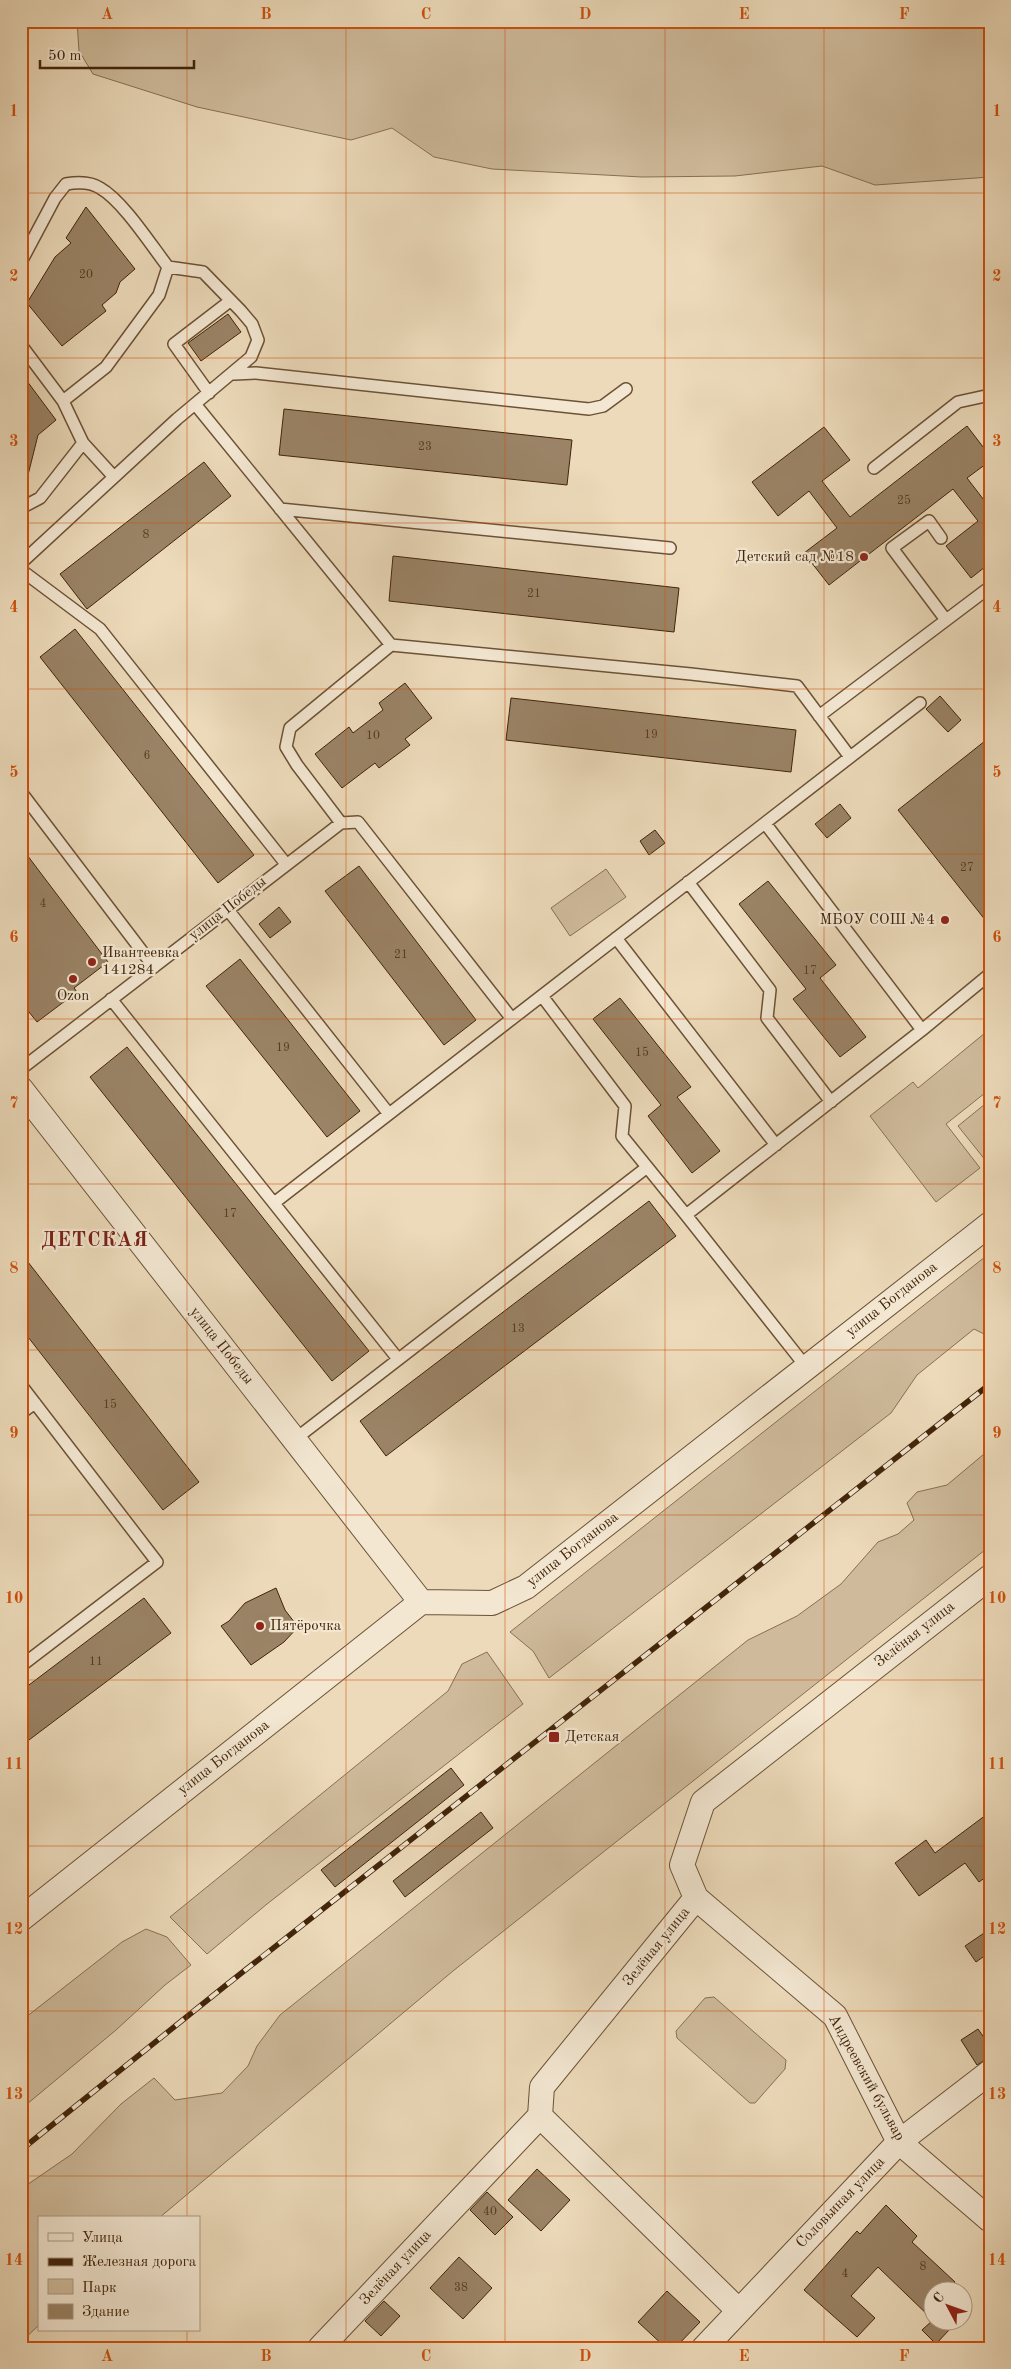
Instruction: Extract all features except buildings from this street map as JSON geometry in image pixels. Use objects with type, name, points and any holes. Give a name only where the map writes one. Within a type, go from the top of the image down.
[{"type":"street","name":"улица Победы","points":[[22,1093],[421,1602]]},
{"type":"street","name":"улица Богданова","points":[[21,1919],[67,1891],[421,1602],[492,1603],[526,1587],[990,1224]]},
{"type":"street","name":"Зелёная улица","points":[[320,2348],[540,2116],[542,2087],[696,1898],[682,1866],[703,1802],[990,1577]]},
{"type":"street","name":"Андреевский бульвар","points":[[696,1898],[835,2016],[899,2142],[990,2220]]},
{"type":"street","name":"Соловьиная улица","points":[[704,2348],[899,2142],[990,2072]]},
{"type":"street","points":[[540,2116],[738,2311]]},
{"type":"lane","points":[[21,262],[55,198],[66,184],[78,182],[99,187],[115,200],[168,267],[203,272],[252,324],[258,340],[252,357],[234,374],[195,404],[21,563]]},
{"type":"lane","points":[[63,401],[106,367],[159,295],[168,267]]},
{"type":"lane","points":[[209,393],[174,344],[230,301]]},
{"type":"lane","points":[[21,345],[63,401],[83,443],[114,477]]},
{"type":"lane","points":[[234,374],[256,373],[589,409],[603,406],[626,389]]},
{"type":"lane","points":[[874,468],[958,402],[990,396]]},
{"type":"lane","points":[[195,404],[390,645]]},
{"type":"lane","points":[[21,508],[40,498],[83,443]]},
{"type":"lane","points":[[280,509],[670,548]]},
{"type":"lane","points":[[941,538],[929,521],[892,548],[946,620]]},
{"type":"lane","points":[[21,570],[100,629],[286,864]]},
{"type":"lane","points":[[819,716],[990,587]]},
{"type":"lane","points":[[512,1019],[358,822],[341,823],[297,765],[286,747],[290,728],[390,645],[796,686],[850,757]]},
{"type":"lane","points":[[274,1203],[920,703]]},
{"type":"lane","points":[[21,792],[154,967]]},
{"type":"lane","name":"улица Победы","points":[[21,1069],[341,823]]},
{"type":"lane","points":[[765,823],[922,1030]]},
{"type":"lane","points":[[688,882],[770,990],[767,1018],[831,1102]]},
{"type":"lane","points":[[228,910],[389,1114]]},
{"type":"lane","points":[[616,938],[776,1145]]},
{"type":"lane","points":[[686,1215],[922,1030],[990,974]]},
{"type":"lane","points":[[542,996],[625,1106],[622,1136],[807,1368]]},
{"type":"lane","points":[[112,999],[398,1359]]},
{"type":"lane","points":[[294,1440],[646,1168]]},
{"type":"lane","points":[[21,1385],[158,1562],[21,1666]]},
{"type":"lane","points":[[21,1413],[35,1403]]},
{"type":"green space","points":[[77,21],[990,21],[990,177],[875,185],[822,166],[735,176],[642,177],[492,169],[434,157],[392,128],[351,140],[197,107],[93,74],[79,51]]},
{"type":"green space","points":[[606,869],[626,897],[570,936],[551,908]]},
{"type":"green space","points":[[985,1033],[990,1040],[990,1089],[946,1124],[980,1168],[936,1202],[870,1116],[913,1082],[918,1088]]},
{"type":"green space","points":[[990,1100],[990,1166],[958,1126]]},
{"type":"green space","points":[[990,1253],[990,1337],[974,1329],[917,1375],[891,1413],[549,1678],[533,1651],[510,1632]]},
{"type":"green space","points":[[990,1449],[990,1546],[453,1971],[161,2216],[38,2216],[38,2326],[21,2342],[21,2189],[72,2154],[121,2104],[154,2078],[175,2100],[222,2093],[248,2066],[257,2046],[280,2015],[748,1640],[797,1616],[841,1584],[878,1542],[898,1534],[914,1520],[907,1503],[917,1492],[947,1485]]},
{"type":"green space","points":[[487,1652],[523,1704],[267,1904],[207,1954],[170,1917],[448,1691],[462,1664]]},
{"type":"green space","points":[[146,1929],[167,1937],[191,1965],[165,1985],[116,2030],[21,2109],[21,2021],[122,1942]]},
{"type":"green space","points":[[714,1997],[786,2060],[785,2069],[755,2103],[750,2103],[677,2038],[676,2031],[705,1998]]},
{"type":"railway","points":[[21,2150],[225,1986],[990,1384]]},
{"type":"place","name":"Детский сад №18","points":[[864,557]]},
{"type":"place","name":"МБОУ СОШ №4","points":[[945,920]]},
{"type":"place","name":"Ивантеевка 141284","points":[[92,962]]},
{"type":"place","name":"Ozon","points":[[73,979]]},
{"type":"place","name":"Пятёрочка","points":[[260,1626]]},
{"type":"place","name":"Детская","points":[[554,1737]]},
{"type":"district","name":"ДЕТСКАЯ","points":[[95,1241]]}]
